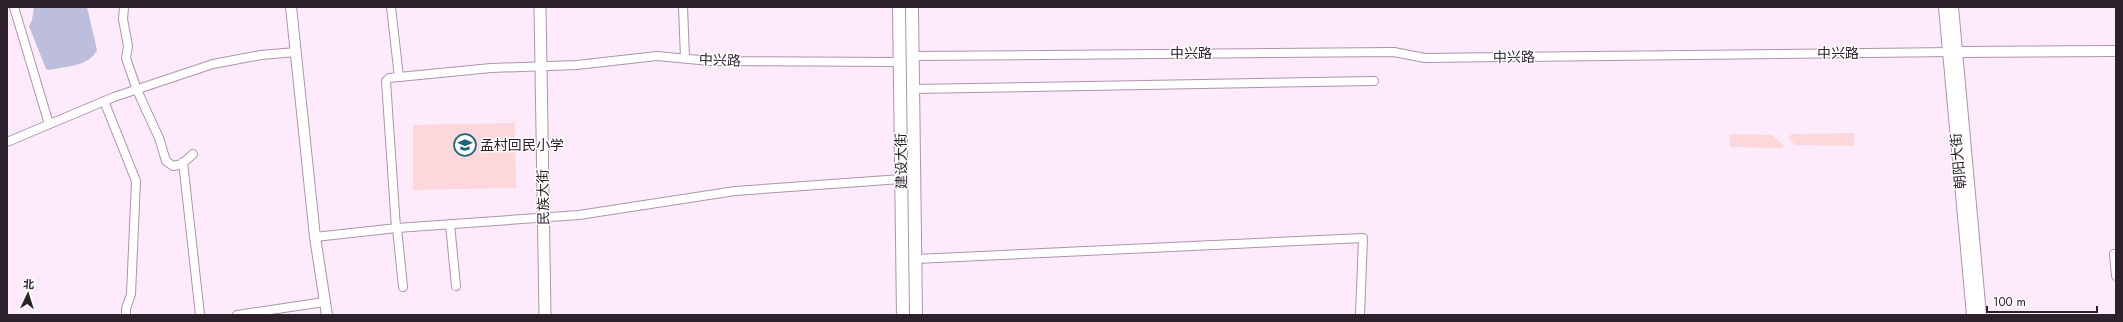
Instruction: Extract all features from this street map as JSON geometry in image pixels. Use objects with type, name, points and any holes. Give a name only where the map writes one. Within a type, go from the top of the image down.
[{"type":"main road","name":"民族大街","points":[[540,7],[544,315]]},
{"type":"main road","name":"建设大街","points":[[899,7],[903,315]]},
{"type":"main road","name":"建设大街","points":[[912,7],[916,315]]},
{"type":"street","points":[[14,7],[49,124]]},
{"type":"street","points":[[124,7],[123,20],[128,46],[126,58],[137,90],[159,138],[166,161],[173,166],[183,162],[193,154]]},
{"type":"street","points":[[291,7],[315,237],[327,315]]},
{"type":"street","points":[[391,7],[399,77],[386,80],[403,287]]},
{"type":"street","points":[[683,7],[685,58]]},
{"type":"street","name":"朝阳大街","points":[[1944,7],[1953,52],[1981,315]]},
{"type":"street","name":"朝阳大街","points":[[1953,7],[1953,52],[1972,315]]},
{"type":"street","name":"中兴路","points":[[913,56],[1394,52],[1425,58],[2116,51]]},
{"type":"street","points":[[7,142],[104,101],[215,64],[261,55],[296,52]]},
{"type":"street","name":"中兴路","points":[[399,77],[491,68],[577,65],[642,57],[685,58],[710,61],[900,62]]},
{"type":"street","points":[[913,89],[1374,80]]},
{"type":"street","points":[[104,101],[136,181],[131,294],[126,309],[126,315]]},
{"type":"street","points":[[183,162],[200,315]]},
{"type":"street","points":[[315,237],[397,228],[579,215],[735,191],[901,179]]},
{"type":"street","points":[[450,224],[456,286]]},
{"type":"street","points":[[916,258],[1363,238],[1360,315]]},
{"type":"street","points":[[2114,254],[2116,276]]},
{"type":"street","points":[[237,315],[324,302]]},
{"type":"shaded area","points":[[515,123],[516,188],[413,190],[413,125]]},
{"type":"shaded area","points":[[1854,133],[1854,146],[1795,145],[1788,137],[1792,134]]},
{"type":"shaded area","points":[[1729,135],[1772,135],[1784,146],[1783,148],[1731,147]]},
{"type":"water","points":[[34,7],[87,7],[97,50],[93,56],[83,63],[76,65],[50,70],[46,69],[29,26],[32,20]]},
{"type":"place","name":"孟村回民小学","points":[[465,145]]}]
